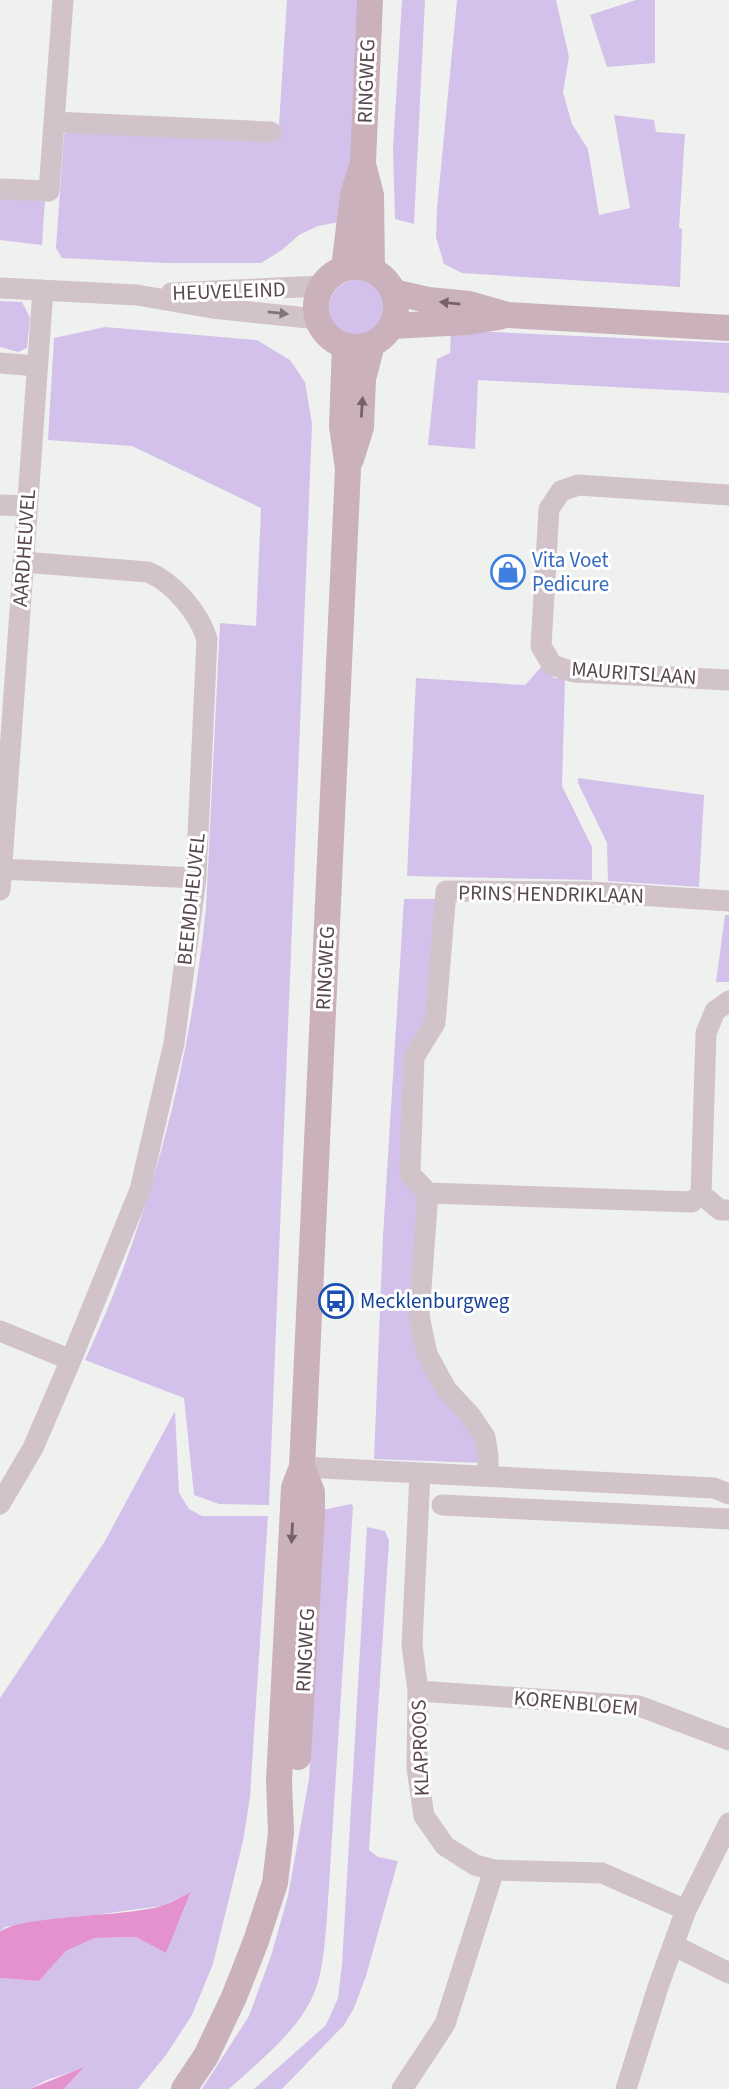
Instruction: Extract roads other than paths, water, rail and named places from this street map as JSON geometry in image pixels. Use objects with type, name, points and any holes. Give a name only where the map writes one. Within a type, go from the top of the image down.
[{"type":"main road","name":"RINGWEG","points":[[344,268],[353,195],[363,162],[370,0]]},
{"type":"main road","name":"RINGWEG","points":[[363,162],[371,195],[372,270]]},
{"type":"main road","points":[[344,268],[372,270],[387,281],[393,292],[396,312],[392,326],[385,336],[372,344],[345,346],[331,339],[317,318],[316,305],[321,286],[344,268]]},
{"type":"main road","points":[[393,292],[428,300],[469,304],[508,315],[729,328]]},
{"type":"main road","points":[[392,326],[467,322],[508,315]]},
{"type":"main road","name":"RINGWEG","points":[[348,469],[360,426],[363,379],[372,344]]},
{"type":"main road","name":"RINGWEG","points":[[184,2089],[206,2056],[234,1997],[256,1941],[275,1883],[281,1833],[297,1786],[312,1514],[312,1492],[302,1467],[348,469],[342,426],[345,346]]},
{"type":"street","points":[[0,189],[49,191],[63,0]]},
{"type":"street","points":[[54,122],[271,132]]},
{"type":"street","name":"HEUVELEIND","points":[[137,295],[213,290],[287,290],[321,286]]},
{"type":"street","name":"HEUVELEIND","points":[[0,288],[137,295],[212,308],[317,318]]},
{"type":"street","name":"AARDHEUVEL","points":[[0,890],[43,290]]},
{"type":"street","points":[[0,363],[36,366]]},
{"type":"street","name":"MAURITSLAAN","points":[[729,495],[578,485],[561,491],[549,509],[541,646],[552,665],[574,672],[729,680]]},
{"type":"street","points":[[0,505],[27,506]]},
{"type":"street","name":"BEEMDHEUVEL","points":[[0,1504],[33,1448],[140,1189],[174,1043],[196,878],[207,639],[201,621],[163,578],[148,572],[23,562]]},
{"type":"street","points":[[1,869],[196,878]]},
{"type":"street","name":"PRINS HENDRIKLAAN","points":[[428,1193],[410,1174],[414,1057],[435,1023],[446,891],[592,892],[729,901]]},
{"type":"street","points":[[505,1508],[485,1437],[470,1415],[446,1389],[427,1354],[419,1316],[428,1193],[692,1202],[701,1194],[706,1033],[715,1011],[729,1000]]},
{"type":"street","points":[[701,1194],[720,1210],[729,1210]]},
{"type":"street","points":[[0,1331],[71,1360]]},
{"type":"street","points":[[302,1467],[713,1488],[729,1494]]},
{"type":"street","name":"KLAPROOS","points":[[420,1473],[412,1645],[418,1691],[416,1768],[424,1816],[445,1846],[475,1865],[494,1870],[602,1873],[686,1910]]},
{"type":"street","points":[[442,1505],[729,1519]]},
{"type":"street","name":"KORENBLOEM","points":[[418,1691],[639,1706],[729,1740]]},
{"type":"street","points":[[626,2089],[686,1910],[729,1822]]},
{"type":"street","points":[[402,2089],[445,2024],[494,1870]]},
{"type":"street","points":[[673,1945],[729,1973]]},
{"type":"place","name":"Vita Voet Pedicure","points":[[508,572]]},
{"type":"place","name":"Mecklenburgweg","points":[[336,1301]]}]
